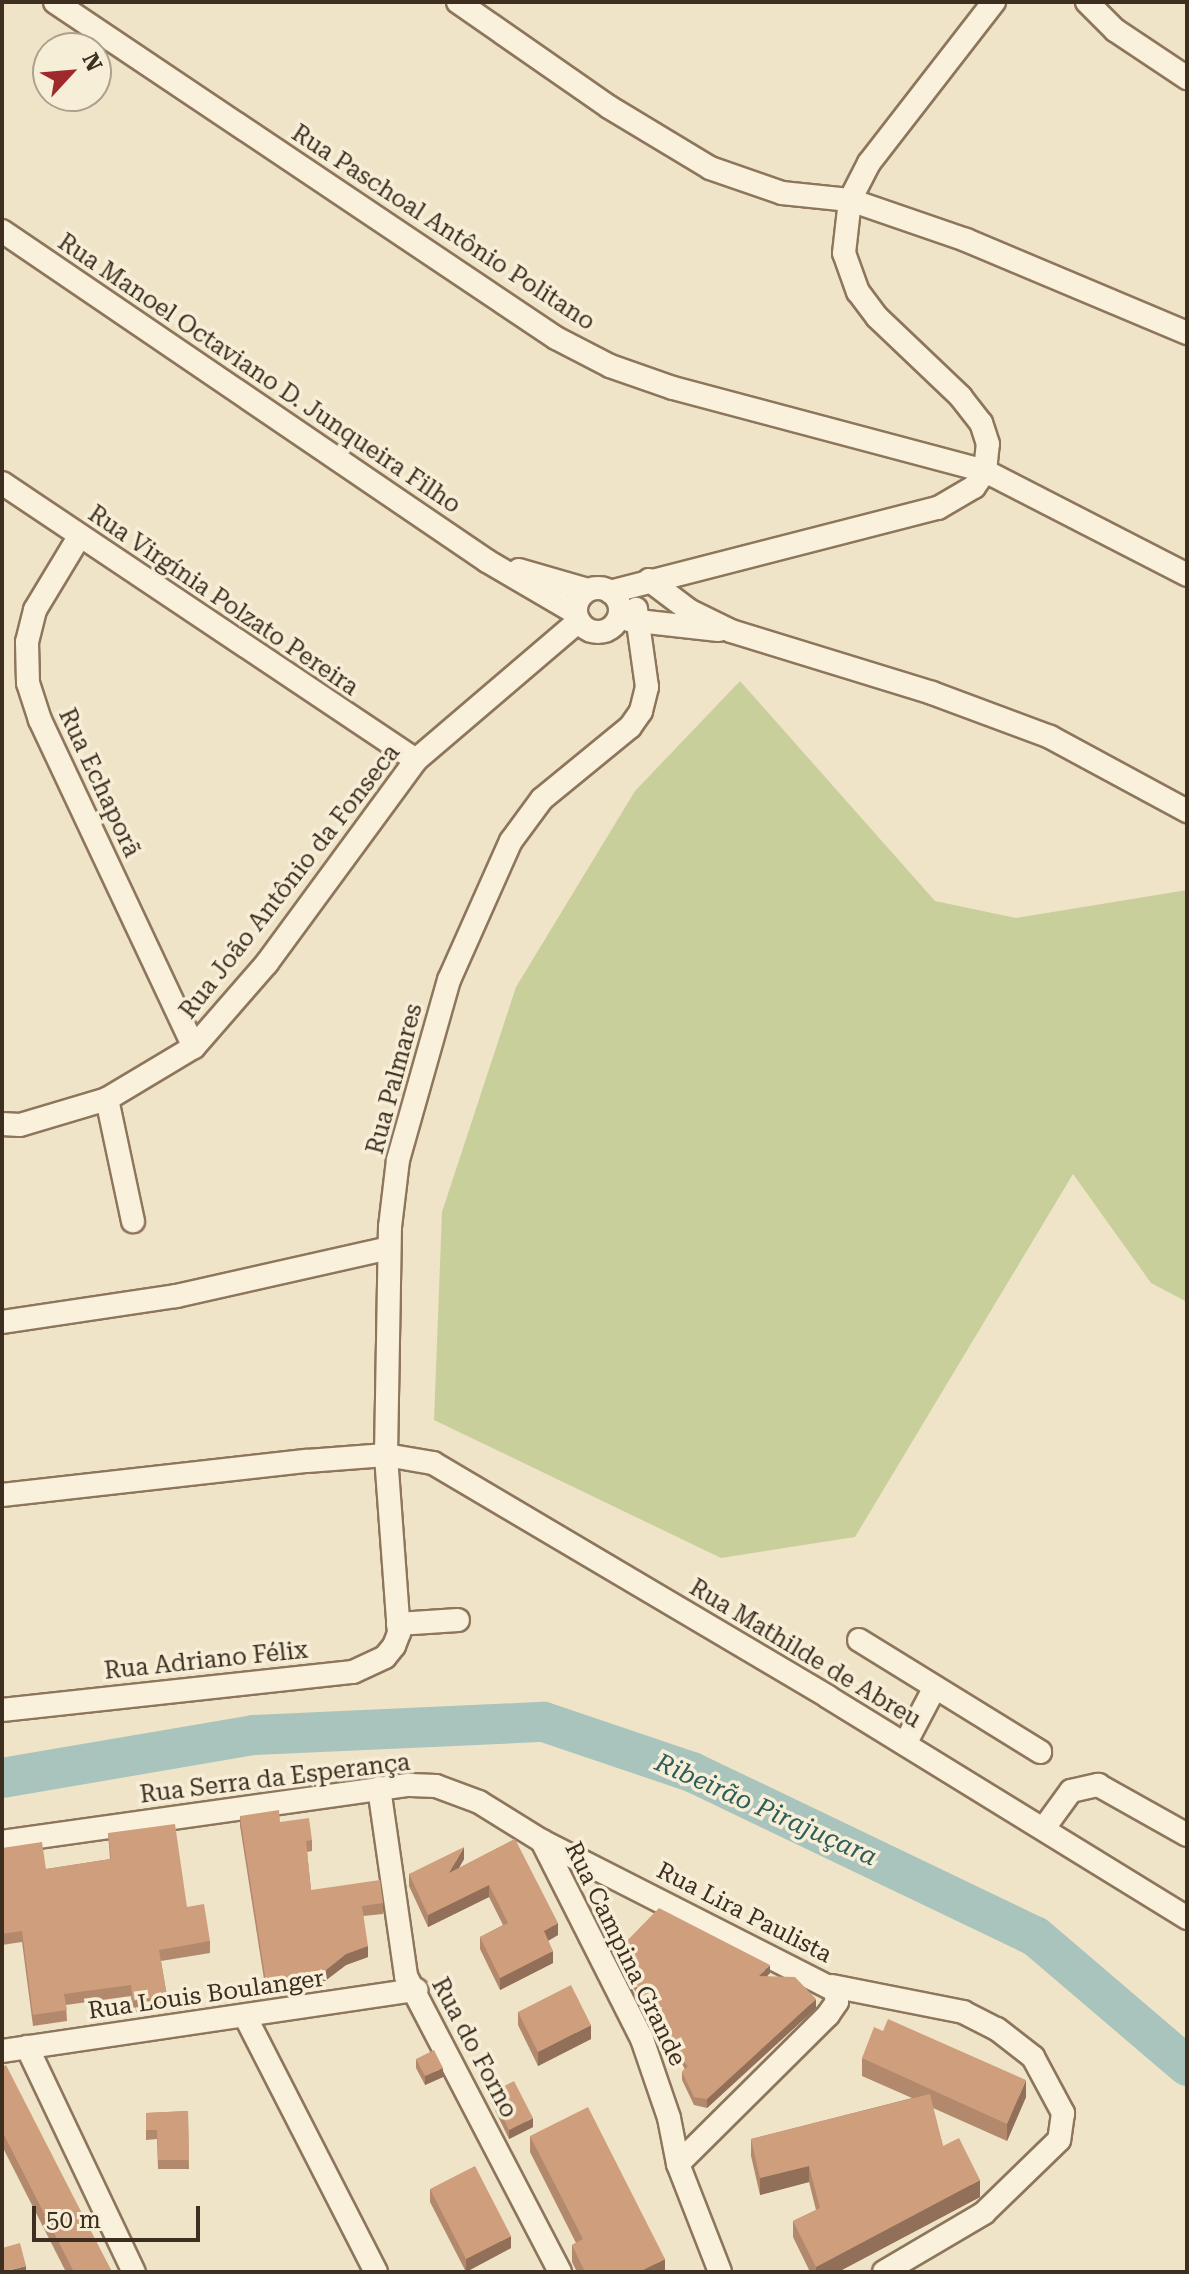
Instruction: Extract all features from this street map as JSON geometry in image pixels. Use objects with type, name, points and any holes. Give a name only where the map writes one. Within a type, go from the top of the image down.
[{"type":"street","name":"Rua Paschoal Antônio Politano","points":[[55,2],[556,338],[596,359],[673,388],[985,471],[1187,575]]},
{"type":"street","points":[[458,2],[609,107],[710,168],[782,193],[850,200],[966,240],[1187,333]]},
{"type":"street","points":[[619,607],[649,580],[713,567],[938,508],[959,499],[985,471],[988,444],[981,423],[858,292],[844,253],[850,200],[869,163],[994,2]]},
{"type":"street","points":[[1087,2],[1115,30],[1187,78]]},
{"type":"street","name":"Rua Manoel Octaviano D. Junqueira Filho","points":[[2,231],[487,561],[584,622]]},
{"type":"street","name":"Rua Virgínia Polzato Pereira","points":[[2,483],[416,760]]},
{"type":"street","name":"Rua Echaporã","points":[[79,537],[35,610],[27,642],[28,683],[40,720],[194,1047]]},
{"type":"street","name":"Rua Manoel Octaviano D. Junqueira Filho","points":[[487,561],[619,607],[731,631],[932,693],[1050,737],[1187,811]]},
{"type":"street","points":[[584,622],[619,607],[668,597],[713,567]]},
{"type":"street","name":"Rua Manoel Octaviano D. Junqueira Filho","points":[[649,580],[668,597],[731,631]]},
{"type":"street","name":"Rua João Antônio da Fonseca","points":[[2,1124],[20,1125],[107,1099],[194,1047],[267,963],[416,760],[584,622],[610,629],[619,607]]},
{"type":"street","name":"Rua Palmares","points":[[399,1629],[386,1455],[389,1248],[398,1160],[449,980],[475,914],[511,841],[542,799],[630,727],[641,711],[647,687],[619,607]]},
{"type":"street","points":[[107,1099],[133,1221]]},
{"type":"street","points":[[2,1322],[191,1293],[389,1248]]},
{"type":"street","name":"Rua Mathilde de Abreu","points":[[2,1495],[386,1455],[433,1463],[905,1744],[1187,1918]]},
{"type":"street","points":[[399,1629],[458,1620]]},
{"type":"street","name":"Rua Adriano Félix","points":[[2,1710],[353,1672],[385,1657],[399,1629]]},
{"type":"street","points":[[859,1640],[1040,1752]]},
{"type":"street","points":[[905,1744],[935,1687]]},
{"type":"street","points":[[1044,1828],[1071,1791],[1098,1785],[1187,1835]]},
{"type":"street","name":"Rua Serra da Esperança","points":[[2,1842],[379,1788],[436,1786],[460,1793],[542,1841]]},
{"type":"street","name":"Rua do Forno","points":[[379,1788],[406,1976],[417,1990],[560,2272]]},
{"type":"street","name":"Rua Lira Paulista","points":[[542,1841],[832,1986],[838,1997],[828,2015],[678,2164]]},
{"type":"street","name":"Rua Campina Grande","points":[[542,1841],[642,2039],[665,2104],[678,2164],[720,2272]]},
{"type":"street","points":[[832,1986],[963,2012],[997,2029],[1033,2057],[1063,2113],[1059,2140],[984,2213],[884,2272]]},
{"type":"street","name":"Rua Louis Boulanger","points":[[2,2051],[417,1990]]},
{"type":"street","points":[[245,2016],[376,2272]]},
{"type":"street","points":[[27,2047],[134,2272]]},
{"type":"green space","points":[[740,681],[935,901],[1016,918],[1187,890],[1187,1302],[1151,1283],[1073,1174],[855,1537],[721,1558],[434,1420],[442,1212],[516,987],[635,791]]},
{"type":"building","points":[[279,1810],[280,1822],[309,1818],[312,1840],[306,1841],[311,1890],[380,1880],[383,1903],[362,1906],[368,1946],[346,1954],[321,1974],[266,1982],[240,1816]]},
{"type":"building","points":[[175,1824],[187,1907],[204,1904],[210,1941],[159,1950],[167,1996],[133,2001],[131,1985],[64,1994],[67,2010],[33,2015],[22,1931],[2,1934],[2,1848],[42,1842],[46,1869],[111,1859],[108,1833]]},
{"type":"building","points":[[515,1839],[558,1923],[544,1931],[553,1951],[500,1978],[480,1937],[508,1923],[489,1885],[428,1915],[409,1874],[464,1847],[449,1873]]},
{"type":"building","points":[[659,1908],[770,1965],[759,1976],[795,1977],[816,1999],[707,2099],[694,2097],[682,2072],[688,2066],[666,2043],[618,1950]]},
{"type":"building","points":[[571,1985],[591,2025],[538,2052],[518,2012]]},
{"type":"building","points":[[888,2019],[1026,2080],[1007,2124],[862,2058],[874,2027],[883,2031]]},
{"type":"building","points":[[434,2050],[443,2068],[425,2076],[416,2059]]},
{"type":"building","points":[[6,2065],[112,2272],[74,2272],[2,2131],[2,2067]]},
{"type":"building","points":[[514,2081],[533,2118],[509,2130],[491,2093]]},
{"type":"building","points":[[930,2094],[943,2146],[959,2138],[980,2180],[816,2267],[793,2221],[820,2208],[809,2166],[760,2178],[751,2139]]},
{"type":"building","points":[[588,2107],[665,2259],[639,2272],[585,2272],[572,2245],[583,2239],[530,2136]]},
{"type":"building","points":[[188,2111],[189,2160],[158,2160],[157,2130],[146,2130],[146,2113]]},
{"type":"building","points":[[475,2166],[511,2236],[466,2259],[430,2189]]},
{"type":"building","points":[[20,2243],[26,2266],[2,2272],[2,2248]]},
{"type":"waterway","name":"Ribeirão Pirajuçara","points":[[2,1778],[254,1735],[544,1722],[692,1772],[1035,1936],[1187,2066]]}]
